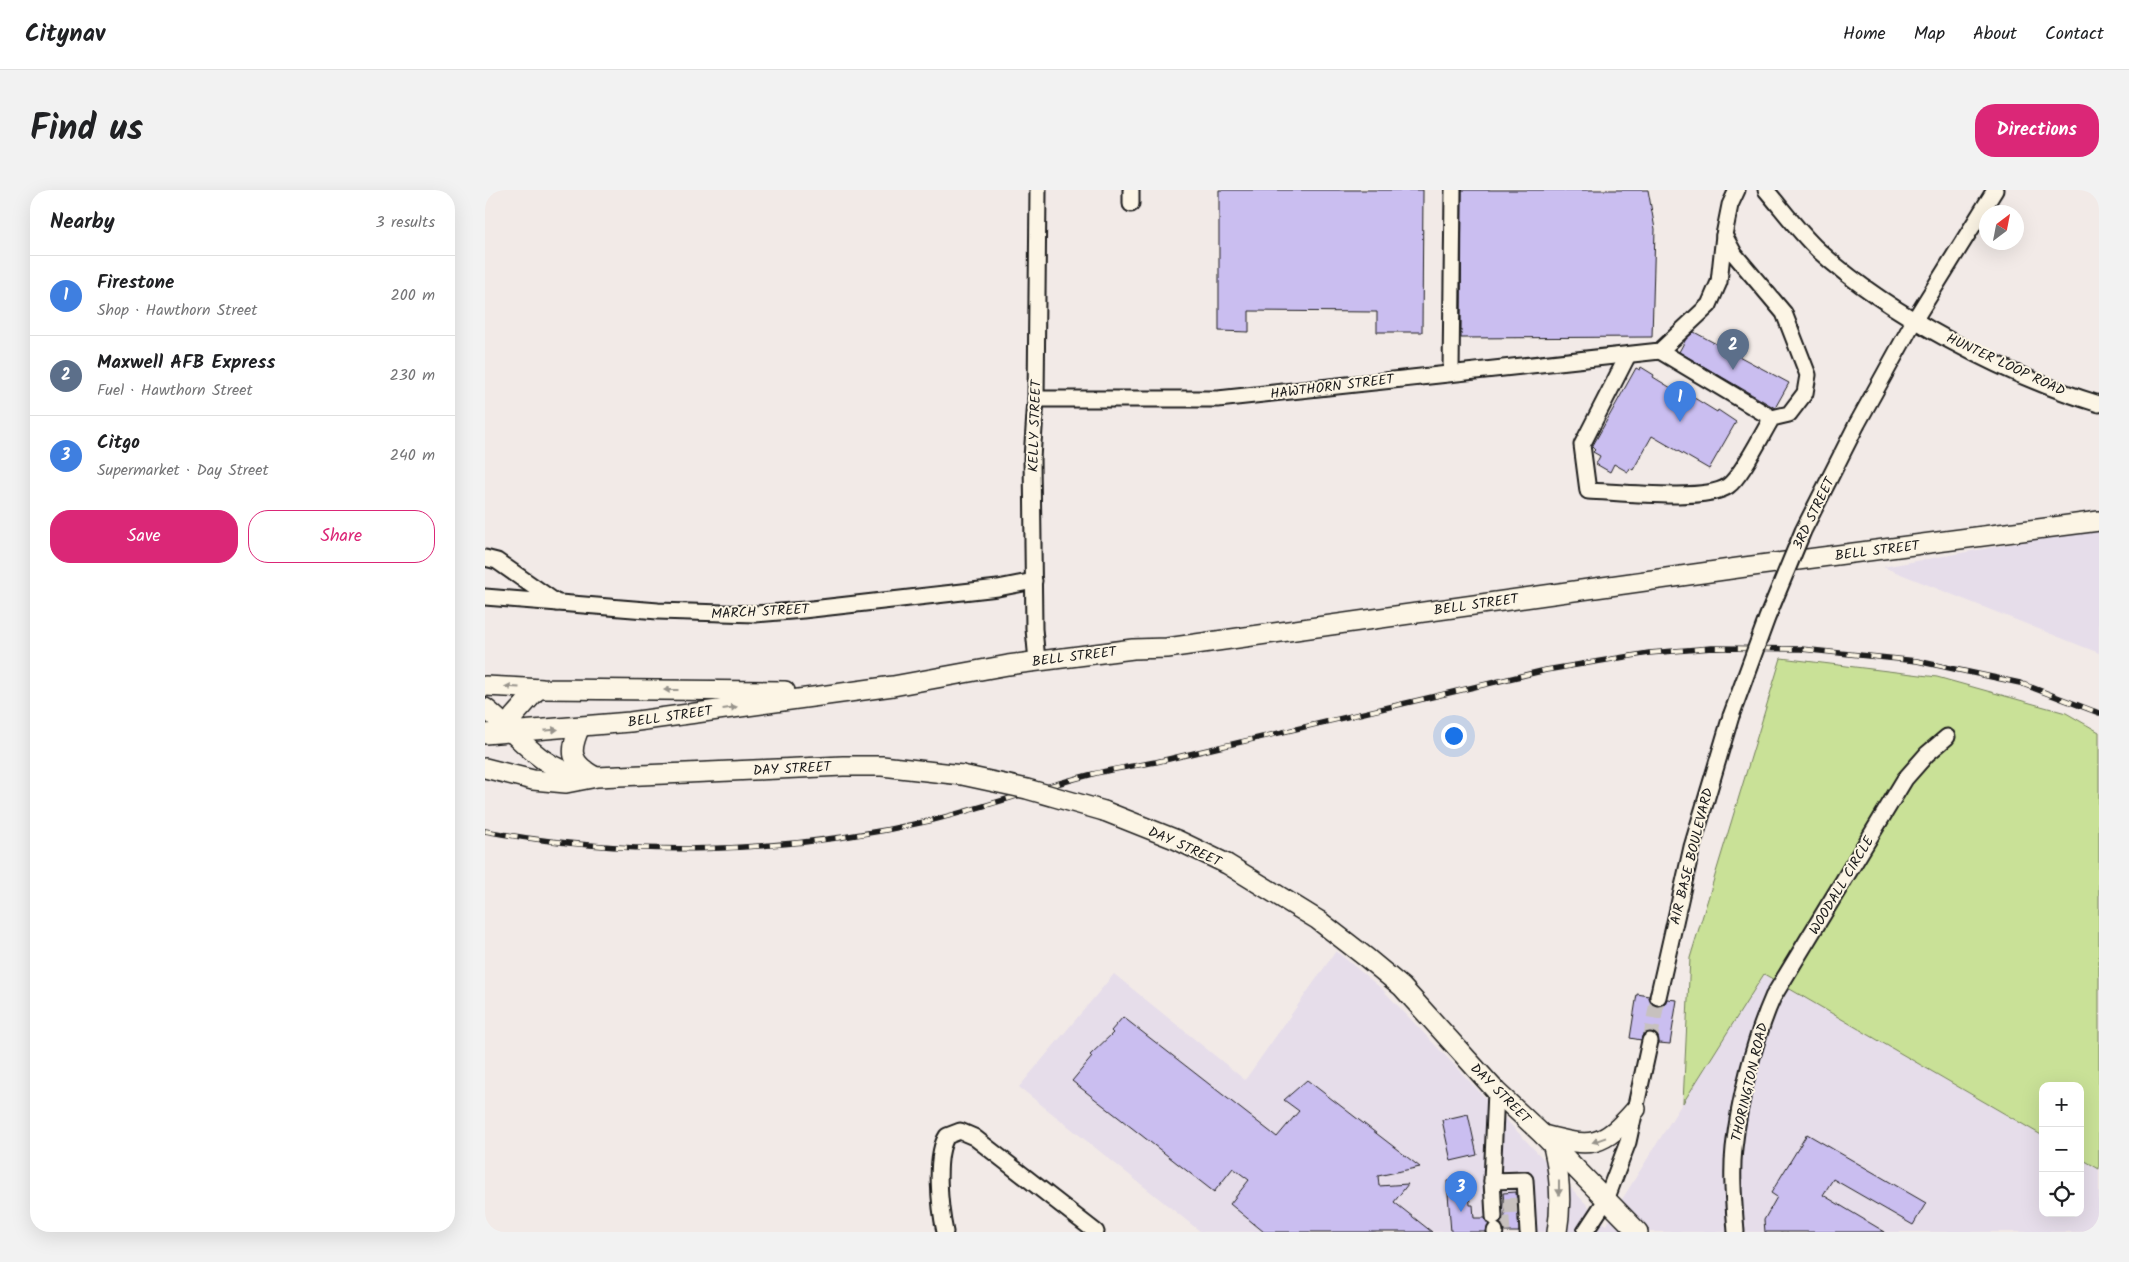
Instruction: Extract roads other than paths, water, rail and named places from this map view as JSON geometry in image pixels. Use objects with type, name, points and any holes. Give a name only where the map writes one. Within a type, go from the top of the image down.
[{"type":"main road","name":"BELL STREET","points":[[485,734],[580,727],[854,691],[1037,661],[1133,649],[1167,648],[1745,566],[2099,521]]},
{"type":"main road","name":"BELL STREET","points":[[485,686],[538,689],[854,691]]},
{"type":"main road","points":[[512,733],[513,717],[538,689]]},
{"type":"main road","name":"DAY STREET","points":[[485,708],[532,753],[569,774],[597,777]]},
{"type":"main road","points":[[580,727],[573,747],[575,761],[582,769],[597,777]]},
{"type":"main road","name":"DAY STREET","points":[[485,768],[533,780],[558,782],[597,777],[843,766],[882,766],[962,775],[1027,789],[1104,811],[1177,840],[1227,864],[1274,891],[1318,920],[1401,987],[1496,1091],[1548,1140],[1638,1232]]},
{"type":"main road","points":[[1557,1232],[1559,1172],[1548,1140],[1583,1144],[1601,1140],[1617,1131],[1636,1109]]},
{"type":"street","name":"KELLY STREET","points":[[1037,661],[1034,629],[1032,458],[1037,399],[1038,190]]},
{"type":"street","points":[[1451,372],[1453,190]]},
{"type":"street","points":[[1724,235],[1735,256],[1784,313],[1808,375],[1805,393],[1789,414],[1772,418],[1660,351],[1709,305],[1719,282],[1724,235],[1730,205],[1737,190]]},
{"type":"street","points":[[1766,190],[1818,249],[1881,299],[1915,319]]},
{"type":"street","name":"3RD STREET","points":[[1731,716],[1767,618],[1803,531],[1857,424],[1915,319],[1995,190]]},
{"type":"street","name":"HUNTER LOOP ROAD","points":[[1915,319],[2013,370],[2065,393],[2099,404]]},
{"type":"street","name":"HAWTHORN STREET","points":[[1037,399],[1217,400],[1451,372],[1660,351]]},
{"type":"street","points":[[1628,354],[1582,445],[1588,491],[1663,495],[1722,490],[1735,480],[1772,418]]},
{"type":"street","points":[[485,558],[497,561],[558,603]]},
{"type":"street","name":"MARCH STREET","points":[[485,597],[687,613],[755,614],[978,590],[1034,581]]},
{"type":"street","name":"AIR BASE BOULEVARD","points":[[1659,997],[1692,847],[1731,716]]},
{"type":"street","name":"WOODALL CIRCLE","points":[[1806,943],[1913,768],[1947,737]]},
{"type":"street","name":"THORINGTON ROAD","points":[[1736,1232],[1733,1168],[1740,1111],[1762,1022],[1773,997],[1806,943]]},
{"type":"street","points":[[1585,1232],[1605,1200],[1628,1142],[1650,1041]]},
{"type":"street","points":[[1496,1091],[1492,1181],[1504,1214],[1525,1226]]},
{"type":"street","points":[[945,1232],[940,1184],[941,1152],[947,1136],[960,1131],[968,1133],[1096,1232]]},
{"type":"street","points":[[1492,1181],[1525,1180],[1504,1214]]},
{"type":"tunnel","points":[[1650,1041],[1658,997]]},
{"type":"tunnel","points":[[1504,1206],[1519,1205]]},
{"type":"tunnel","points":[[1495,1225],[1521,1223]]},
{"type":"railway","points":[[485,831],[540,840],[595,845],[707,849],[763,846],[875,832],[929,821],[1097,773],[1156,762],[1546,670],[1649,653],[1712,648],[1801,649],[1917,661],[2020,683],[2099,713]]},
{"type":"place","name":"Maxwell AFB Express","points":[[1733,370]]},
{"type":"place","name":"Firestone","points":[[1680,422]]},
{"type":"place","name":"Citgo","points":[[1461,1212]]}]
